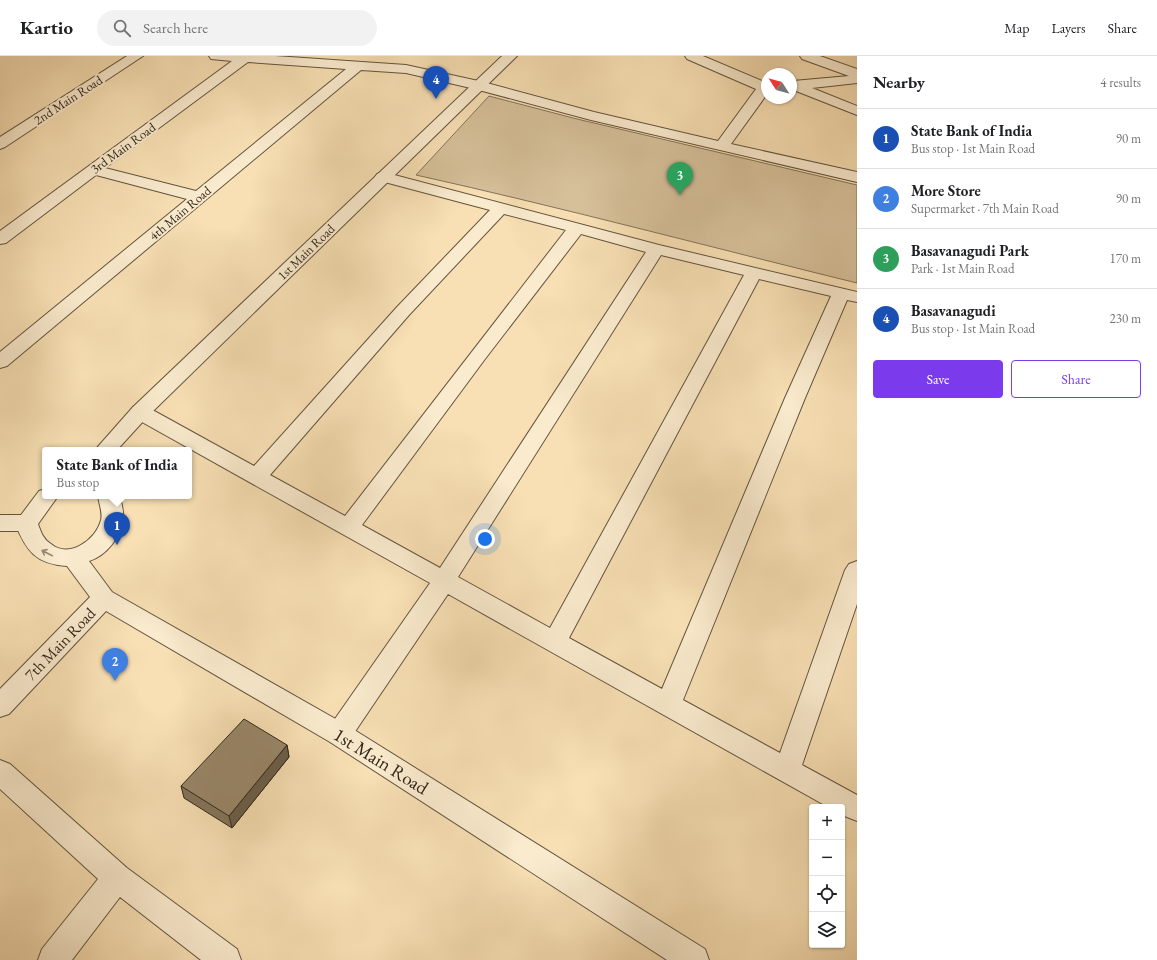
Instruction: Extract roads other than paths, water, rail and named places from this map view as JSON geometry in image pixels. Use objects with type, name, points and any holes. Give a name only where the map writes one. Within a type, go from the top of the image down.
[{"type":"street","name":"2nd Main Road","points":[[0,144],[136,56]]},
{"type":"street","points":[[216,56],[359,65],[406,70],[478,85],[591,116],[721,147],[857,177]]},
{"type":"street","points":[[381,56],[406,70]]},
{"type":"street","name":"1st Main Road","points":[[108,447],[140,412],[495,68],[510,56]]},
{"type":"street","points":[[692,56],[761,86]]},
{"type":"street","points":[[807,56],[857,74]]},
{"type":"street","name":"3rd Main Road","points":[[0,239],[246,57]]},
{"type":"street","name":"4th Main Road","points":[[0,362],[359,65]]},
{"type":"street","points":[[797,85],[857,79]]},
{"type":"street","points":[[797,87],[857,111]]},
{"type":"street","points":[[721,147],[761,95]]},
{"type":"street","points":[[93,170],[199,198]]},
{"type":"street","points":[[383,177],[656,250],[753,274],[849,295],[795,398],[668,705]]},
{"type":"street","points":[[256,477],[403,311],[501,208]]},
{"type":"street","points":[[348,528],[478,355],[577,228]]},
{"type":"street","points":[[339,734],[444,581],[656,250]]},
{"type":"street","points":[[555,642],[753,274]]},
{"type":"street","points":[[140,412],[857,810]]},
{"type":"street","points":[[45,499],[26,523],[28,536],[37,548],[56,558],[74,558],[95,547],[104,540],[112,520],[109,499]]},
{"type":"street","points":[[0,523],[26,523]]},
{"type":"street","name":"1st Main Road","points":[[74,558],[104,598],[339,734],[694,960]]},
{"type":"street","points":[[787,771],[857,570]]},
{"type":"street","name":"7th Main Road","points":[[0,706],[104,598]]},
{"type":"street","points":[[0,772],[117,878],[226,960]]},
{"type":"street","points":[[53,960],[117,878]]},
{"type":"place","name":"Basavanagudi","points":[[436,99]]},
{"type":"place","name":"Basavanagudi Park","points":[[680,195]]},
{"type":"place","name":"State Bank of India","points":[[117,545]]},
{"type":"place","name":"More Store","points":[[115,681]]}]
